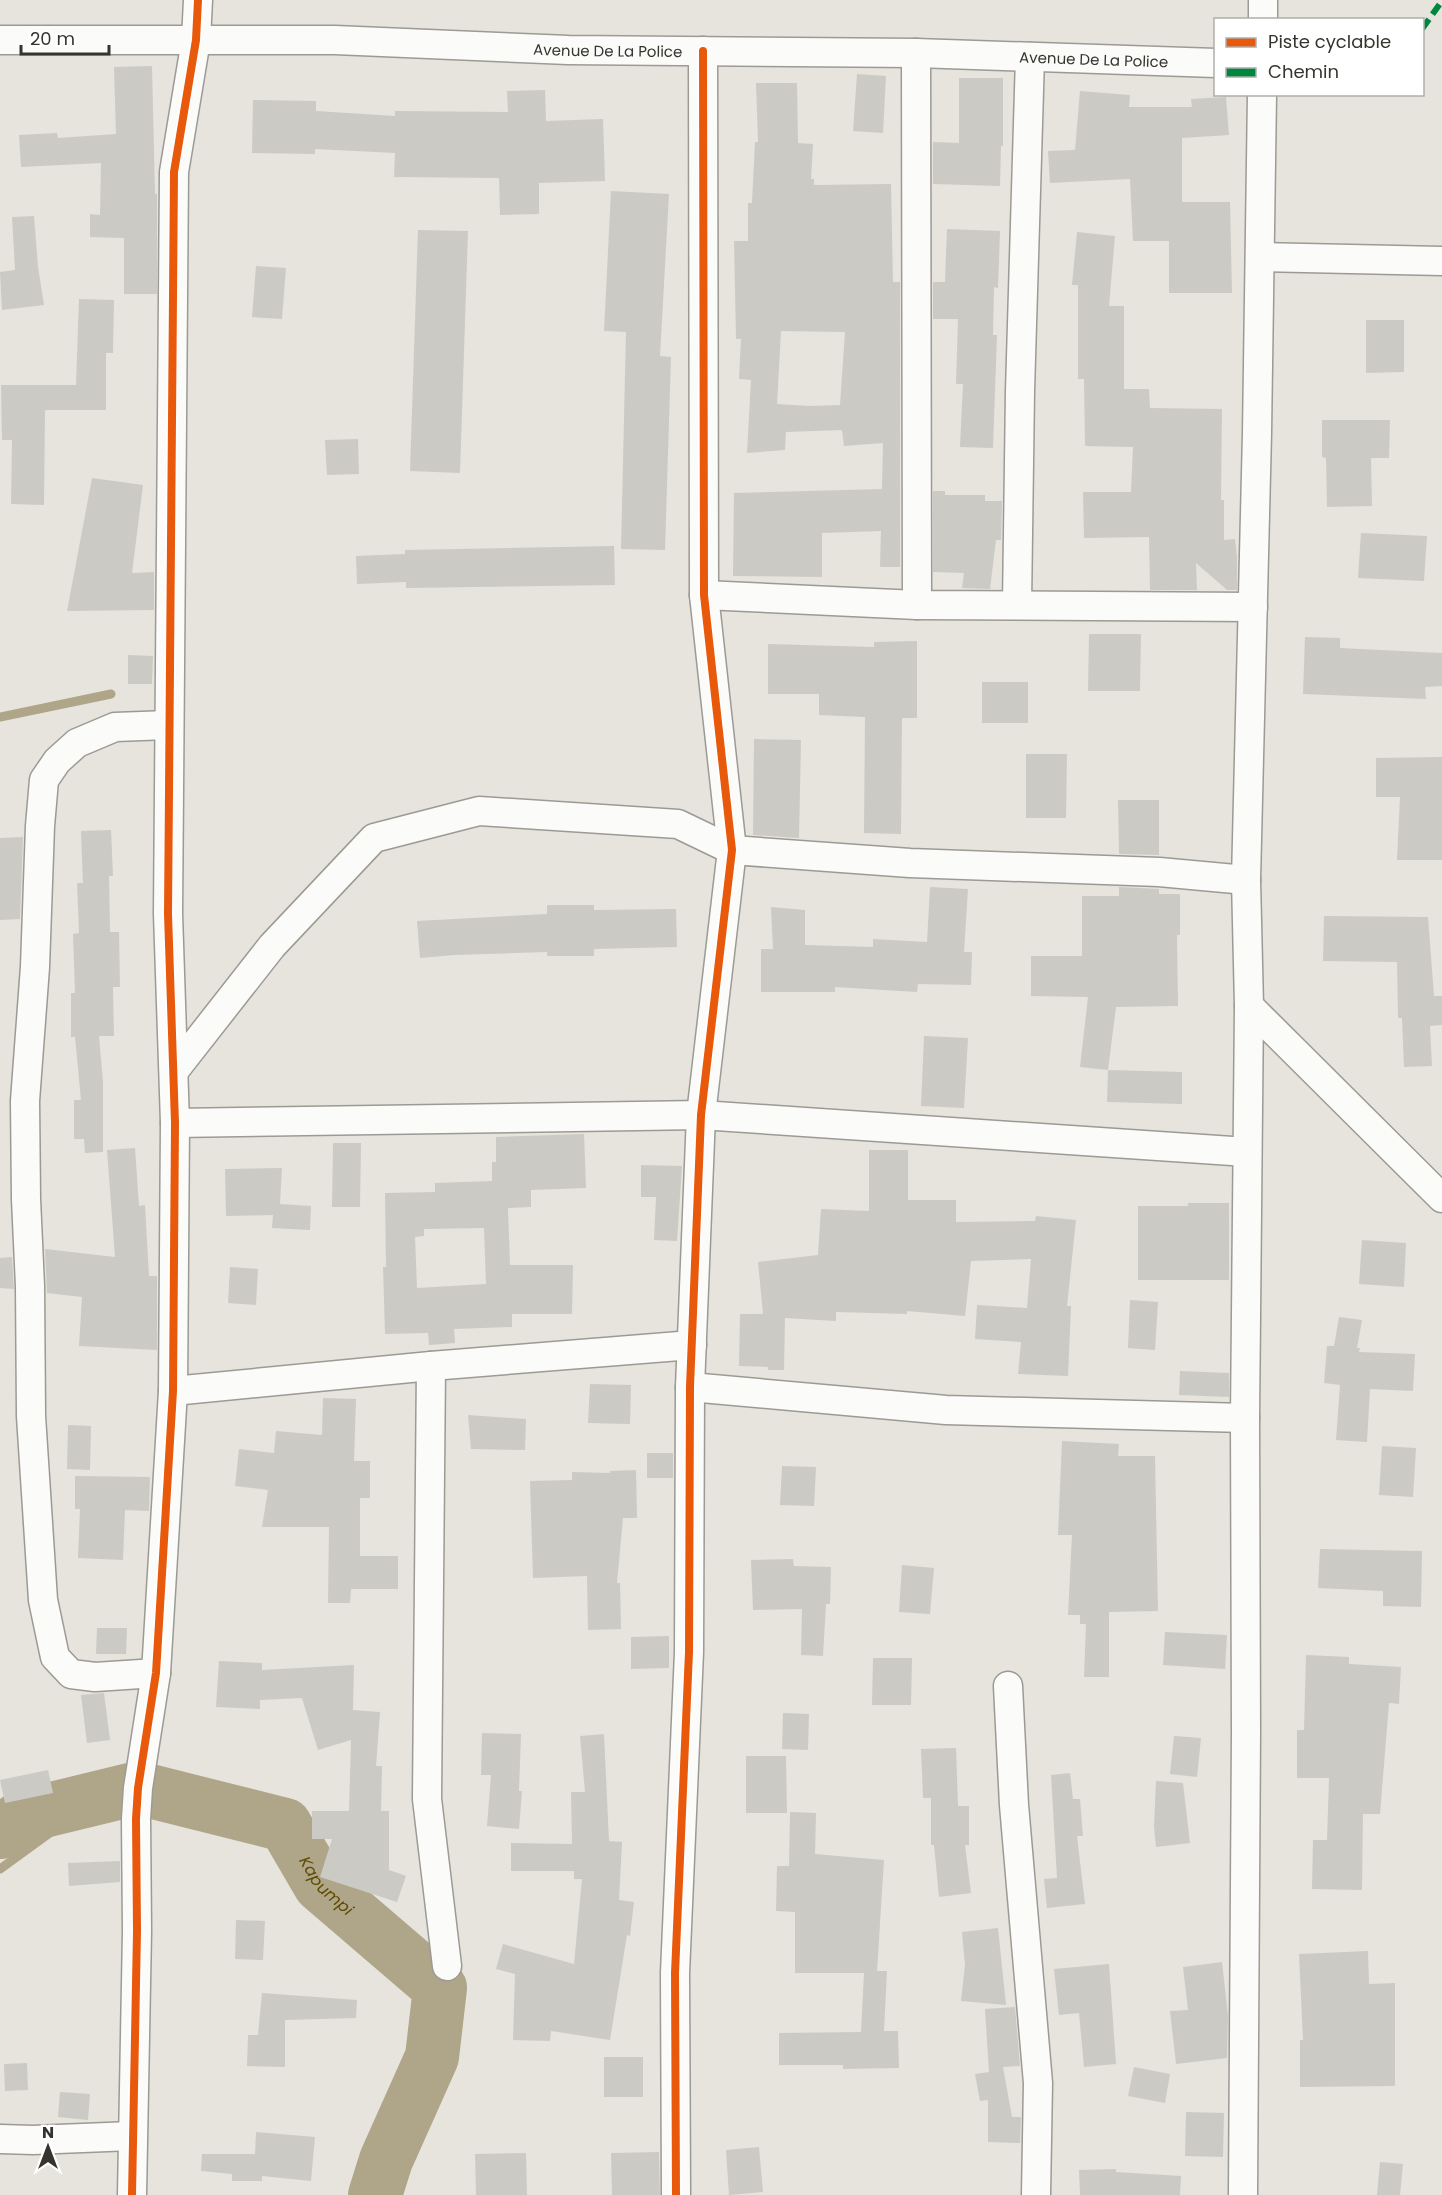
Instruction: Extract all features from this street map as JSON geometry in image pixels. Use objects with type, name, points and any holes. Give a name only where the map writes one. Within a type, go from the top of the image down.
[{"type":"street","points":[[132,2195],[137,1931],[136,1819],[138,1788],[156,1673],[173,1390],[175,1123],[168,914],[168,725],[174,172],[196,40],[198,0]]},
{"type":"street","points":[[1263,0],[1263,18]]},
{"type":"street","name":"Avenue De La Police","points":[[0,40],[335,40],[568,50],[916,53],[1214,63]]},
{"type":"street","points":[[676,2195],[675,1972],[689,1652],[690,1387],[702,1115],[732,850],[704,595],[704,51]]},
{"type":"street","points":[[916,53],[918,605]]},
{"type":"street","points":[[1017,605],[1020,390],[1030,57]]},
{"type":"street","points":[[1243,2195],[1246,1732],[1245,1418],[1249,1006],[1246,880],[1262,96]]},
{"type":"street","points":[[1260,257],[1442,261]]},
{"type":"street","points":[[704,595],[918,605],[1253,607]]},
{"type":"street","points":[[156,1673],[95,1677],[71,1674],[55,1657],[43,1600],[31,1416],[25,1101],[35,967],[44,780],[57,761],[77,742],[115,727],[168,725]]},
{"type":"street","points":[[174,1071],[272,946],[374,838],[479,811],[678,824],[732,850],[910,863],[1159,872],[1246,880]]},
{"type":"street","points":[[1249,1006],[1442,1198]]},
{"type":"street","points":[[175,1123],[702,1115],[1247,1152]]},
{"type":"street","points":[[173,1390],[692,1345]]},
{"type":"street","points":[[430,1366],[427,1799],[447,1966]]},
{"type":"street","points":[[690,1387],[946,1410],[1245,1418]]},
{"type":"street","points":[[1008,1686],[1014,1805],[1038,2083],[1036,2195]]},
{"type":"street","points":[[0,2139],[132,2136]]},
{"type":"building","points":[[152,66],[155,194],[157,194],[157,294],[124,294],[124,238],[90,237],[90,214],[100,215],[101,163],[21,167],[19,135],[57,133],[58,138],[116,134],[114,67]]},
{"type":"building","points":[[857,74],[886,76],[883,133],[853,131]]},
{"type":"building","points":[[959,78],[1003,78],[1003,146],[1001,146],[1000,186],[933,184],[933,142],[959,143]]},
{"type":"building","points":[[756,83],[797,83],[798,143],[813,144],[811,179],[814,179],[814,185],[891,184],[893,282],[900,282],[900,567],[880,567],[881,531],[822,533],[822,577],[733,576],[734,493],[882,489],[883,443],[844,446],[842,430],[786,432],[785,450],[747,453],[751,380],[739,379],[741,339],[736,339],[734,241],[748,241],[748,203],[752,203],[755,142],[758,142]],"holes":[[[781,331],[845,332],[840,405],[777,404]]]},
{"type":"building","points":[[545,90],[546,121],[603,119],[605,181],[539,183],[539,214],[500,215],[499,178],[394,177],[395,153],[315,149],[315,154],[252,153],[253,100],[316,101],[316,111],[395,116],[395,111],[508,112],[507,91]]},
{"type":"building","points":[[1080,91],[1130,95],[1129,107],[1192,107],[1191,99],[1226,97],[1229,135],[1182,138],[1182,202],[1230,202],[1232,293],[1169,293],[1169,241],[1133,241],[1130,179],[1050,183],[1048,151],[1075,150]]},
{"type":"building","points":[[611,191],[669,194],[660,356],[671,357],[665,550],[621,549],[626,332],[604,331]]},
{"type":"building","points":[[34,216],[44,305],[2,310],[0,272],[15,270],[12,217]]},
{"type":"building","points":[[947,229],[1000,231],[998,288],[994,287],[993,335],[997,335],[993,448],[960,447],[963,384],[956,384],[958,319],[933,319],[933,282],[945,282]]},
{"type":"building","points":[[418,230],[468,231],[460,473],[410,471]]},
{"type":"building","points":[[1077,232],[1115,236],[1109,306],[1124,306],[1124,389],[1149,389],[1150,408],[1222,409],[1221,500],[1224,500],[1224,540],[1235,539],[1237,590],[1227,590],[1196,563],[1197,590],[1150,590],[1149,537],[1084,538],[1083,492],[1131,492],[1133,447],[1085,446],[1084,379],[1078,379],[1078,285],[1072,285]]},
{"type":"building","points":[[256,266],[286,268],[282,319],[252,317]]},
{"type":"building","points":[[79,299],[114,300],[113,353],[106,353],[106,410],[45,410],[44,505],[11,504],[12,440],[2,440],[1,385],[76,385]]},
{"type":"building","points":[[1366,320],[1404,320],[1404,372],[1366,373]]},
{"type":"building","points":[[1322,420],[1390,420],[1389,458],[1371,458],[1372,506],[1327,507],[1326,458],[1322,457]]},
{"type":"building","points":[[358,439],[359,474],[327,475],[325,440]]},
{"type":"building","points":[[92,478],[143,485],[132,573],[154,572],[154,610],[67,611]]},
{"type":"building","points":[[933,491],[945,491],[945,495],[985,495],[985,501],[1002,501],[1001,540],[996,540],[990,589],[962,588],[964,573],[933,572]]},
{"type":"building","points":[[1361,533],[1427,536],[1424,581],[1358,578]]},
{"type":"building","points":[[614,546],[615,585],[406,588],[406,582],[357,584],[356,556],[405,554],[405,550]]},
{"type":"building","points":[[1089,634],[1141,634],[1140,691],[1088,691]]},
{"type":"building","points":[[1305,637],[1340,638],[1340,648],[1442,653],[1442,686],[1425,687],[1426,699],[1303,694]]},
{"type":"building","points":[[917,641],[917,718],[902,718],[901,834],[864,833],[865,717],[819,715],[819,694],[768,694],[768,644],[874,647],[874,642]]},
{"type":"building","points":[[128,655],[153,656],[152,684],[128,684]]},
{"type":"building","points":[[982,682],[1028,682],[1028,723],[982,723]]},
{"type":"building","points":[[754,739],[801,740],[799,838],[753,835]]},
{"type":"building","points":[[1026,754],[1067,754],[1066,818],[1026,818]]},
{"type":"building","points":[[1442,757],[1442,860],[1397,860],[1400,797],[1376,797],[1376,758]]},
{"type":"building","points":[[1118,800],[1159,800],[1159,855],[1119,854]]},
{"type":"building","points":[[111,830],[113,876],[109,876],[110,932],[119,932],[120,987],[113,987],[114,1036],[99,1036],[103,1082],[103,1152],[85,1153],[84,1139],[74,1139],[74,1100],[81,1100],[75,1037],[71,1037],[71,993],[75,993],[73,934],[79,933],[77,883],[83,883],[81,831]]},
{"type":"building","points":[[23,837],[20,919],[0,920],[0,838]]},
{"type":"building","points":[[930,887],[968,889],[964,952],[972,952],[971,985],[918,984],[917,992],[835,987],[835,992],[761,992],[761,949],[773,949],[771,907],[805,910],[805,945],[873,947],[873,939],[927,942]]},
{"type":"building","points":[[1119,887],[1159,889],[1159,894],[1180,894],[1180,935],[1177,935],[1178,1006],[1116,1007],[1108,1070],[1080,1067],[1088,997],[1031,996],[1031,956],[1082,956],[1082,896],[1119,896]]},
{"type":"building","points":[[547,905],[594,905],[594,910],[676,909],[677,947],[594,949],[594,956],[547,956],[547,952],[420,958],[417,921],[547,914]]},
{"type":"building","points":[[1324,916],[1428,917],[1434,996],[1442,996],[1442,1025],[1430,1026],[1432,1066],[1404,1067],[1402,1018],[1398,1018],[1397,962],[1323,961]]},
{"type":"building","points":[[924,1036],[968,1038],[964,1108],[921,1106]]},
{"type":"building","points":[[1108,1070],[1182,1072],[1182,1104],[1107,1102]]},
{"type":"building","points":[[584,1134],[586,1188],[531,1190],[531,1207],[508,1208],[510,1265],[573,1265],[572,1314],[512,1314],[512,1327],[454,1329],[455,1343],[429,1345],[428,1333],[385,1334],[383,1267],[386,1267],[385,1193],[435,1192],[435,1183],[492,1181],[492,1162],[496,1162],[496,1137]],"holes":[[[484,1228],[486,1284],[417,1288],[415,1237],[424,1236],[424,1229]]]},
{"type":"building","points":[[333,1143],[361,1143],[360,1207],[332,1207]]},
{"type":"building","points":[[135,1148],[139,1206],[145,1205],[149,1276],[157,1276],[157,1350],[79,1346],[82,1297],[47,1293],[45,1249],[115,1257],[107,1150]]},
{"type":"building","points":[[869,1150],[908,1150],[908,1200],[956,1200],[956,1222],[1035,1221],[1036,1216],[1076,1220],[1067,1306],[1071,1306],[1068,1376],[1018,1374],[1021,1342],[975,1339],[977,1305],[1027,1308],[1031,1259],[971,1261],[965,1316],[907,1311],[907,1314],[836,1312],[836,1321],[785,1318],[784,1370],[739,1366],[740,1314],[763,1314],[758,1262],[818,1255],[821,1209],[869,1211]]},
{"type":"building","points":[[641,1165],[682,1166],[677,1241],[654,1240],[656,1197],[641,1197]]},
{"type":"building","points":[[282,1168],[280,1204],[311,1206],[310,1230],[272,1228],[273,1215],[226,1216],[225,1169]]},
{"type":"building","points":[[1188,1203],[1229,1203],[1229,1280],[1138,1280],[1138,1206],[1188,1206]]},
{"type":"building","points":[[1362,1240],[1406,1243],[1404,1287],[1359,1284]]},
{"type":"building","points":[[12,1257],[14,1289],[0,1288],[0,1258]]},
{"type":"building","points":[[230,1267],[258,1269],[256,1305],[228,1303]]},
{"type":"building","points":[[1130,1300],[1158,1302],[1155,1350],[1128,1348]]},
{"type":"building","points":[[1339,1317],[1362,1320],[1357,1348],[1360,1348],[1359,1352],[1415,1354],[1413,1391],[1370,1389],[1367,1442],[1336,1440],[1340,1385],[1324,1383],[1327,1346],[1334,1346]]},
{"type":"building","points":[[1180,1371],[1229,1373],[1229,1397],[1179,1395]]},
{"type":"building","points":[[590,1384],[631,1385],[630,1424],[588,1423]]},
{"type":"building","points":[[323,1398],[356,1399],[354,1461],[370,1461],[370,1498],[360,1498],[360,1556],[398,1556],[398,1589],[351,1589],[350,1603],[328,1603],[329,1527],[262,1527],[268,1490],[235,1486],[239,1449],[274,1453],[276,1431],[322,1435]]},
{"type":"building","points":[[468,1415],[526,1419],[525,1450],[471,1449]]},
{"type":"building","points":[[68,1425],[91,1426],[90,1470],[67,1469]]},
{"type":"building","points":[[1062,1441],[1119,1444],[1118,1456],[1155,1456],[1158,1611],[1109,1612],[1109,1677],[1084,1677],[1086,1624],[1080,1624],[1080,1615],[1068,1615],[1072,1535],[1058,1535]]},
{"type":"building","points":[[1382,1446],[1416,1448],[1413,1497],[1379,1495]]},
{"type":"building","points":[[647,1453],[673,1453],[673,1478],[647,1478]]},
{"type":"building","points":[[782,1466],[816,1467],[814,1506],[780,1505]]},
{"type":"building","points":[[636,1470],[637,1518],[623,1518],[617,1583],[620,1583],[621,1629],[588,1630],[587,1576],[533,1578],[530,1481],[572,1480],[572,1472],[610,1473],[610,1471]]},
{"type":"building","points":[[75,1476],[150,1477],[149,1511],[125,1510],[123,1560],[78,1558],[80,1509],[75,1509]]},
{"type":"building","points":[[1320,1549],[1422,1551],[1421,1607],[1383,1606],[1383,1591],[1318,1588]]},
{"type":"building","points":[[793,1559],[794,1566],[831,1567],[830,1604],[826,1604],[823,1656],[801,1655],[802,1609],[753,1610],[751,1560]]},
{"type":"building","points":[[902,1565],[934,1568],[930,1614],[899,1612]]},
{"type":"building","points":[[97,1628],[127,1628],[126,1654],[96,1654]]},
{"type":"building","points":[[1165,1632],[1227,1635],[1225,1669],[1163,1665]]},
{"type":"building","points":[[669,1636],[669,1668],[631,1669],[631,1637]]},
{"type":"building","points":[[1306,1655],[1349,1657],[1349,1664],[1401,1667],[1399,1704],[1389,1703],[1380,1814],[1363,1814],[1362,1890],[1312,1889],[1313,1840],[1327,1840],[1329,1778],[1297,1778],[1297,1730],[1304,1730]]},
{"type":"building","points":[[873,1658],[912,1658],[911,1705],[872,1705]]},
{"type":"building","points":[[219,1661],[262,1663],[262,1670],[354,1665],[353,1710],[380,1712],[376,1766],[382,1766],[381,1811],[389,1811],[389,1870],[406,1876],[397,1902],[320,1877],[332,1839],[312,1839],[312,1811],[349,1811],[351,1740],[318,1750],[302,1698],[260,1700],[260,1709],[216,1707]]},
{"type":"building","points":[[104,1693],[110,1740],[87,1743],[81,1695]]},
{"type":"building","points":[[783,1713],[809,1714],[808,1750],[782,1749]]},
{"type":"building","points":[[482,1733],[521,1734],[519,1791],[522,1791],[519,1829],[487,1826],[491,1775],[481,1775]]},
{"type":"building","points":[[604,1734],[609,1841],[622,1842],[619,1900],[634,1902],[630,1936],[627,1935],[610,2040],[551,2031],[550,2041],[513,2040],[515,1974],[496,1969],[503,1944],[574,1964],[582,1879],[574,1879],[574,1871],[511,1871],[511,1843],[572,1844],[571,1792],[585,1792],[580,1736]]},
{"type":"building","points":[[1174,1736],[1201,1738],[1197,1777],[1170,1774]]},
{"type":"building","points":[[956,1748],[958,1806],[969,1806],[969,1845],[965,1845],[971,1893],[939,1897],[934,1845],[931,1845],[931,1798],[923,1798],[921,1749]]},
{"type":"building","points":[[746,1756],[786,1756],[787,1813],[746,1813]]},
{"type":"building","points":[[48,1770],[53,1793],[5,1803],[0,1780]]},
{"type":"building","points":[[1070,1773],[1073,1799],[1080,1799],[1083,1836],[1077,1836],[1085,1904],[1047,1908],[1044,1879],[1057,1878],[1051,1775]]},
{"type":"building","points":[[1156,1781],[1183,1783],[1190,1843],[1156,1847],[1154,1827]]},
{"type":"building","points":[[790,1812],[816,1813],[815,1854],[884,1860],[877,1971],[887,1971],[884,2031],[898,2031],[899,2068],[843,2069],[843,2065],[779,2065],[779,2033],[861,2032],[864,1973],[795,1973],[795,1912],[776,1911],[777,1866],[789,1866]]},
{"type":"building","points":[[120,1861],[120,1882],[69,1886],[68,1863]]},
{"type":"building","points":[[236,1920],[265,1921],[263,1960],[235,1959]]},
{"type":"building","points":[[998,1928],[1006,2005],[961,2001],[965,1965],[962,1932]]},
{"type":"building","points":[[1368,1951],[1369,1984],[1395,1983],[1395,2086],[1300,2087],[1300,2040],[1303,2040],[1299,1954]]},
{"type":"building","points":[[1222,1962],[1228,2016],[1227,2058],[1176,2064],[1170,2011],[1188,2010],[1183,1967]]},
{"type":"building","points":[[1109,1964],[1116,2064],[1084,2067],[1079,2013],[1059,2015],[1054,1969]]},
{"type":"building","points":[[262,1993],[357,2000],[356,2018],[285,2020],[285,2067],[247,2066],[248,2035],[258,2035]]},
{"type":"building","points":[[1015,2007],[1020,2066],[1003,2067],[1012,2117],[1021,2117],[1020,2143],[988,2142],[988,2100],[980,2101],[975,2074],[989,2072],[985,2009]]},
{"type":"building","points":[[604,2057],[643,2057],[643,2097],[604,2097]]},
{"type":"building","points":[[27,2063],[28,2090],[5,2091],[4,2064]]},
{"type":"building","points":[[1134,2067],[1170,2074],[1165,2103],[1128,2096]]},
{"type":"building","points":[[60,2092],[90,2094],[88,2120],[58,2117]]},
{"type":"building","points":[[1186,2112],[1224,2113],[1223,2157],[1185,2156]]},
{"type":"building","points":[[256,2132],[315,2137],[311,2181],[262,2176],[262,2181],[232,2181],[232,2174],[201,2171],[202,2154],[255,2154]]},
{"type":"building","points":[[759,2147],[763,2192],[729,2195],[726,2150]]},
{"type":"building","points":[[659,2152],[660,2195],[612,2195],[611,2153]]},
{"type":"building","points":[[526,2153],[527,2195],[476,2195],[475,2154]]},
{"type":"building","points":[[1380,2162],[1403,2164],[1400,2195],[1377,2195]]},
{"type":"building","points":[[1116,2169],[1116,2172],[1181,2176],[1180,2195],[1080,2195],[1079,2170]]},
{"type":"waterway","points":[[0,717],[111,694]]},
{"type":"waterway","name":"Kapumpi","points":[[0,1832],[23,1816],[138,1788],[285,1825],[320,1885],[440,1988],[432,2057],[386,2160],[375,2195]]},
{"type":"waterway","points":[[0,1869],[99,1797]]},
{"type":"marked path","points":[[1424,26],[1442,1]]},
{"type":"cycle path","points":[[132,2195],[137,1931],[136,1819],[138,1788],[156,1673],[173,1391],[175,1123],[168,914],[174,172],[196,40],[198,0]]},
{"type":"cycle path","points":[[676,2195],[675,1973],[689,1652],[690,1387],[701,1115],[732,850],[704,595],[703,51]]}]
